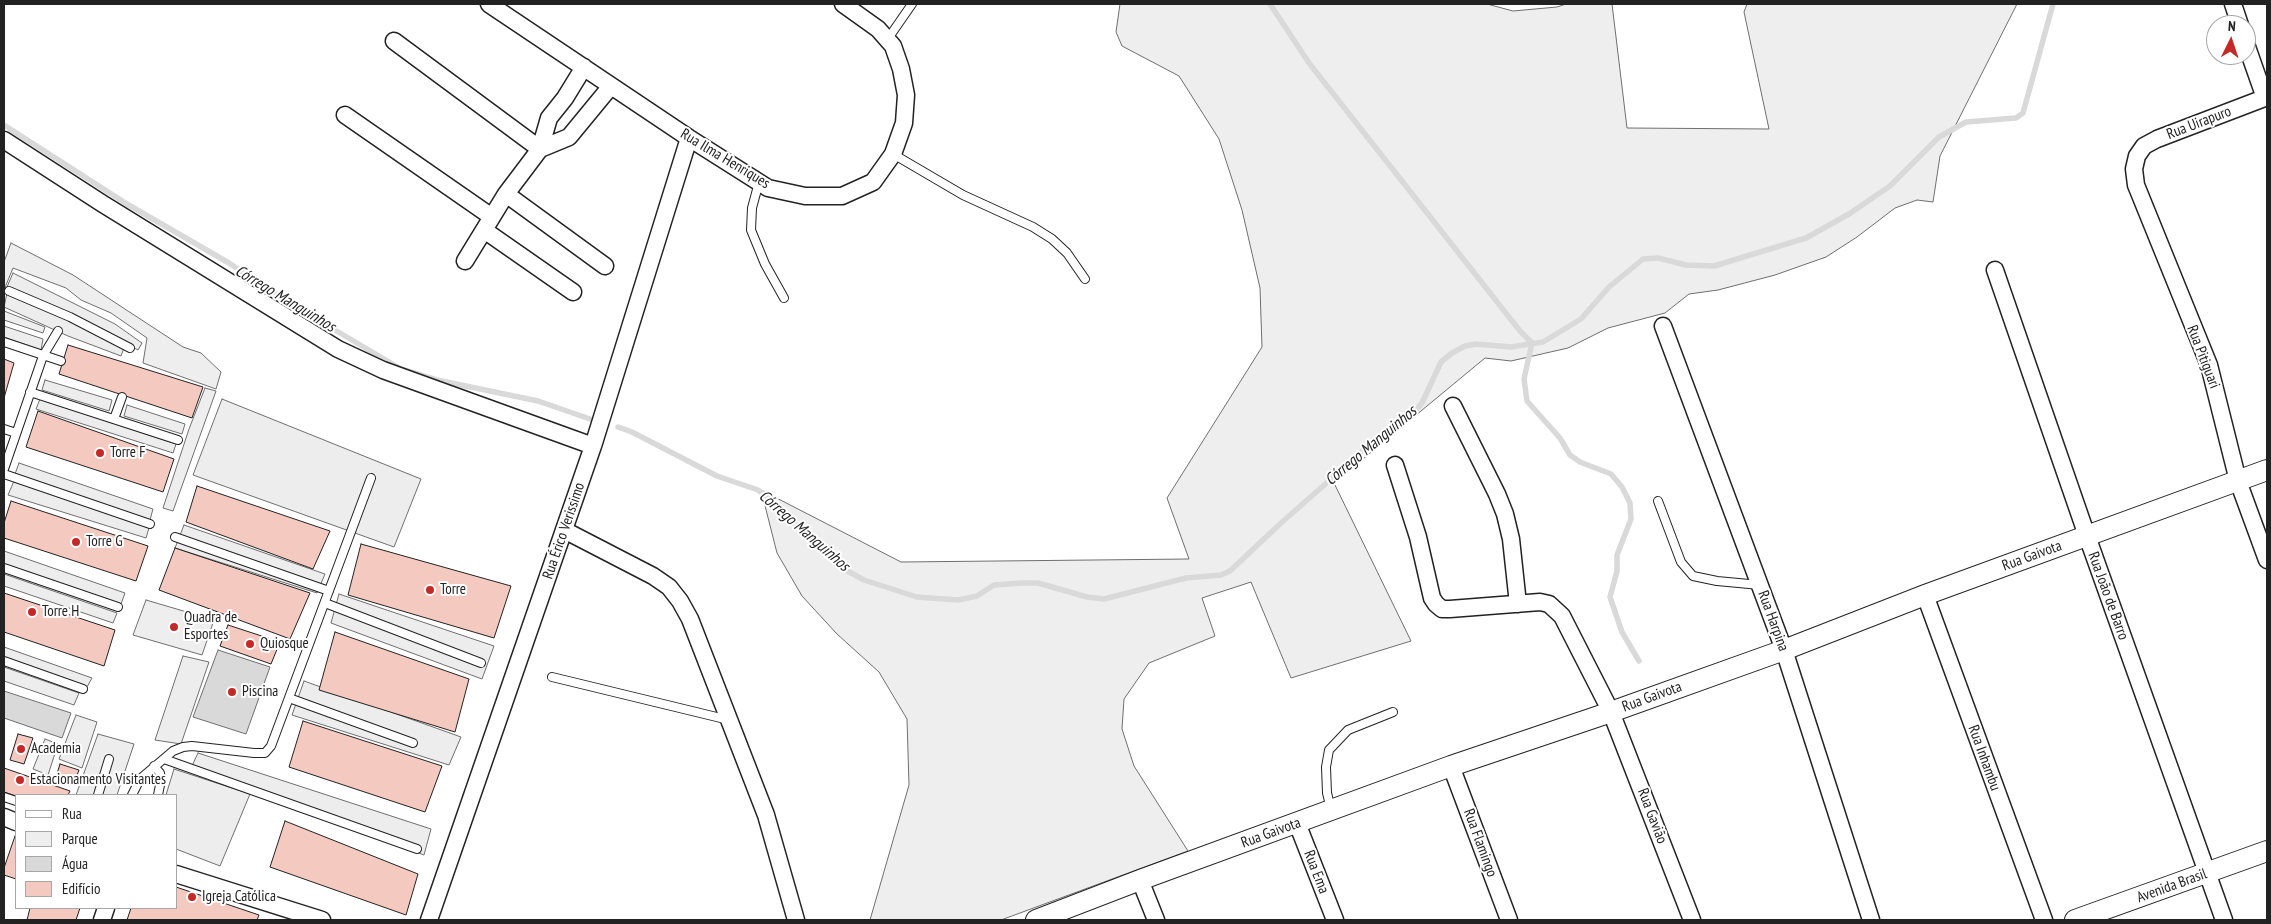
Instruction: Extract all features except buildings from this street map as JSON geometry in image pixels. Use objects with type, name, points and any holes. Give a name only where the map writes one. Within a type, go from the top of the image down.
[{"type":"street","name":"Rua Ilma Henriques","points":[[489,4],[689,138],[768,188],[806,196],[842,196],[873,182],[893,154],[904,123],[906,95],[901,69],[893,46],[878,29],[843,4]]},
{"type":"street","points":[[394,41],[540,148]]},
{"type":"street","points":[[2254,65],[2266,97]]},
{"type":"street","points":[[466,261],[506,194],[540,148],[550,118],[584,67]]},
{"type":"street","points":[[540,148],[569,137],[611,86]]},
{"type":"street","name":"Rua Uirapuro","points":[[2137,156],[2144,146],[2157,139],[2266,97]]},
{"type":"street","points":[[345,114],[488,223],[572,292]]},
{"type":"street","name":"Rua Érico Verissimo","points":[[429,920],[594,442],[689,138]]},
{"type":"street","points":[[4,140],[102,204],[338,349],[384,370],[594,442]]},
{"type":"street","name":"Rua Pitiguari","points":[[2137,156],[2134,169],[2136,185],[2209,365],[2238,481],[2267,560]]},
{"type":"street","points":[[506,194],[605,266]]},
{"type":"street","name":"Rua João de Barro","points":[[1995,270],[2087,536],[2224,920]]},
{"type":"street","name":"Rua Harpina","points":[[1663,326],[1784,650],[1871,920]]},
{"type":"street","points":[[1453,406],[1505,514],[1511,539],[1518,604]]},
{"type":"street","name":"Rua Gavião","points":[[1395,464],[1418,537],[1432,598],[1436,604],[1442,608],[1450,609],[1540,602],[1549,604],[1557,610],[1611,712],[1692,920]]},
{"type":"street","name":"Rua Gaivota","points":[[1036,920],[1451,766],[1611,712],[1784,650],[1925,595],[2267,470]]},
{"type":"street","points":[[564,530],[653,576],[669,587],[680,602],[690,619],[766,814],[796,920]]},
{"type":"street","name":"Rua Inhambu","points":[[1925,595],[2044,920]]},
{"type":"street","name":"Rua Flamingo","points":[[1451,766],[1509,920]]},
{"type":"street","name":"Rua Ema","points":[[1297,824],[1335,920]]},
{"type":"street","name":"Avenida Brasil","points":[[2076,920],[2267,851]]},
{"type":"street","points":[[178,875],[269,912],[322,920]]},
{"type":"street","points":[[1140,880],[1156,920]]},
{"type":"lane","points":[[887,40],[912,4]]},
{"type":"lane","points":[[893,154],[963,195],[1033,227],[1052,239],[1067,253],[1084,279]]},
{"type":"lane","points":[[760,182],[752,208],[751,230],[765,264],[784,298]]},
{"type":"lane","points":[[9,291],[130,348]]},
{"type":"lane","points":[[4,469],[43,356],[58,331]]},
{"type":"lane","points":[[4,342],[61,361]]},
{"type":"lane","points":[[30,392],[178,440]]},
{"type":"lane","points":[[114,419],[122,396]]},
{"type":"lane","points":[[4,429],[16,433]]},
{"type":"lane","points":[[4,474],[150,524]]},
{"type":"lane","points":[[132,794],[140,779],[173,751],[192,746],[254,753],[265,752],[271,746],[371,478]]},
{"type":"lane","points":[[1658,501],[1682,562],[1692,576],[1717,581],[1760,584]]},
{"type":"lane","points":[[175,537],[329,591]]},
{"type":"lane","points":[[4,568],[118,607]]},
{"type":"lane","points":[[325,603],[481,663]]},
{"type":"lane","points":[[4,661],[83,689]]},
{"type":"lane","points":[[552,677],[729,720]]},
{"type":"lane","points":[[289,698],[413,743]]},
{"type":"lane","points":[[1332,810],[1327,793],[1326,768],[1329,750],[1348,730],[1393,712]]},
{"type":"lane","points":[[164,758],[417,849]]},
{"type":"lane","points":[[98,794],[109,759]]},
{"type":"lane","points":[[154,766],[160,773],[161,780],[158,794]]},
{"type":"green space","points":[[1120,4],[1487,4],[1513,11],[1557,7],[1566,4],[1612,4],[1627,128],[1769,129],[1744,12],[1747,4],[2017,4],[1940,156],[1933,202],[1917,200],[1895,208],[1857,237],[1826,257],[1775,275],[1718,290],[1689,294],[1665,313],[1608,328],[1568,348],[1511,361],[1485,358],[1334,483],[1411,641],[1291,678],[1251,582],[1202,598],[1215,636],[1149,663],[1124,699],[1122,729],[1134,766],[1188,851],[1001,920],[870,920],[909,785],[907,719],[879,672],[837,634],[802,596],[777,553],[761,490],[901,562],[1189,559],[1167,498],[1262,347],[1260,288],[1242,210],[1219,139],[1179,76],[1122,46],[1116,32]]},
{"type":"green space","points":[[11,243],[73,275],[183,347],[201,353],[221,372],[216,389],[143,363],[147,338],[111,313],[81,300],[66,288],[13,268],[4,290],[4,262]]},
{"type":"green space","points":[[4,311],[45,327],[43,333],[4,320]]},
{"type":"green space","points":[[205,388],[216,391],[173,511],[163,508],[189,429]]},
{"type":"green space","name":"Quadra de Esportes","points":[[146,600],[214,620],[202,655],[133,635]]},
{"type":"green space","points":[[76,715],[97,722],[82,768],[59,759]]},
{"type":"green space","points":[[45,739],[58,744],[48,775],[33,769]]},
{"type":"shaded area","points":[[13,273],[115,324],[142,343],[138,350],[71,314],[7,287]]},
{"type":"shaded area","points":[[7,293],[68,319],[124,348],[121,356],[68,336],[4,307]]},
{"type":"shaded area","points":[[4,326],[43,339],[41,350],[4,337]]},
{"type":"shaded area","points":[[45,380],[112,400],[109,411],[42,390]]},
{"type":"shaded area","points":[[40,399],[176,444],[173,453],[36,409]]},
{"type":"shaded area","points":[[222,399],[421,479],[394,547],[193,475]]},
{"type":"shaded area","points":[[127,405],[185,424],[182,434],[124,416]]},
{"type":"shaded area","points":[[19,463],[153,509],[150,520],[15,474]]},
{"type":"shaded area","points":[[14,481],[149,528],[146,538],[8,495]]},
{"type":"shaded area","points":[[184,525],[325,574],[317,593],[175,548]]},
{"type":"shaded area","points":[[4,551],[125,593],[121,604],[4,564]]},
{"type":"shaded area","points":[[4,574],[117,613],[113,623],[4,586]]},
{"type":"shaded area","points":[[339,594],[494,646],[482,679],[331,623]]},
{"type":"shaded area","points":[[4,647],[92,678],[87,687],[4,658]]},
{"type":"shaded area","points":[[183,656],[209,662],[181,744],[155,740]]},
{"type":"shaded area","points":[[4,667],[79,693],[74,705],[4,681]]},
{"type":"shaded area","points":[[304,681],[461,737],[449,765],[292,715]]},
{"type":"shaded area","points":[[98,734],[134,744],[117,794],[76,794]]},
{"type":"shaded area","points":[[198,753],[431,829],[424,855],[191,768]]},
{"type":"shaded area","points":[[174,769],[250,794],[220,866],[178,850],[178,794],[166,794]]},
{"type":"water","name":"Piscina","points":[[218,650],[270,667],[246,734],[193,717]]},
{"type":"water","points":[[4,691],[71,713],[62,738],[4,718]]},
{"type":"waterway","points":[[1270,4],[1309,63],[1520,331],[1532,343]]},
{"type":"waterway","name":"Córrego Manguinhos","points":[[618,427],[632,432],[717,476],[758,490],[776,504],[809,539],[844,569],[864,580],[917,597],[958,600],[977,596],[994,585],[1038,583],[1087,597],[1104,599],[1186,578],[1221,575],[1230,571],[1364,450],[1407,420],[1422,403],[1441,362],[1452,353],[1465,346],[1476,344],[1511,347],[1543,342],[1581,319],[1609,287],[1643,259],[1658,258],[1686,265],[1714,266],[1806,238],[1849,214],[1890,186],[1939,137],[1966,122],[2016,118],[2023,113],[2053,4]]},
{"type":"waterway","name":"Córrego Manguinhos","points":[[4,125],[127,204],[229,263],[296,307],[401,369],[437,380],[538,401],[590,419]]},
{"type":"waterway","points":[[1532,343],[1524,379],[1527,401],[1560,438],[1570,455],[1580,462],[1611,474],[1622,487],[1630,503],[1631,519],[1617,555],[1617,571],[1610,597],[1622,632],[1639,661]]},
{"type":"place","name":"Torre F","points":[[100,453]]},
{"type":"place","name":"Torre G","points":[[76,542]]},
{"type":"place","name":"Torre","points":[[430,590]]},
{"type":"place","name":"Torre H","points":[[32,612]]},
{"type":"place","name":"Quadra de Esportes","points":[[174,627]]},
{"type":"place","name":"Quiosque","points":[[250,644]]},
{"type":"place","name":"Piscina","points":[[232,692]]},
{"type":"place","name":"Academia","points":[[21,749]]},
{"type":"place","name":"Estacionamento Visitantes","points":[[20,780]]},
{"type":"place","name":"Igreja Católica","points":[[192,897]]}]
